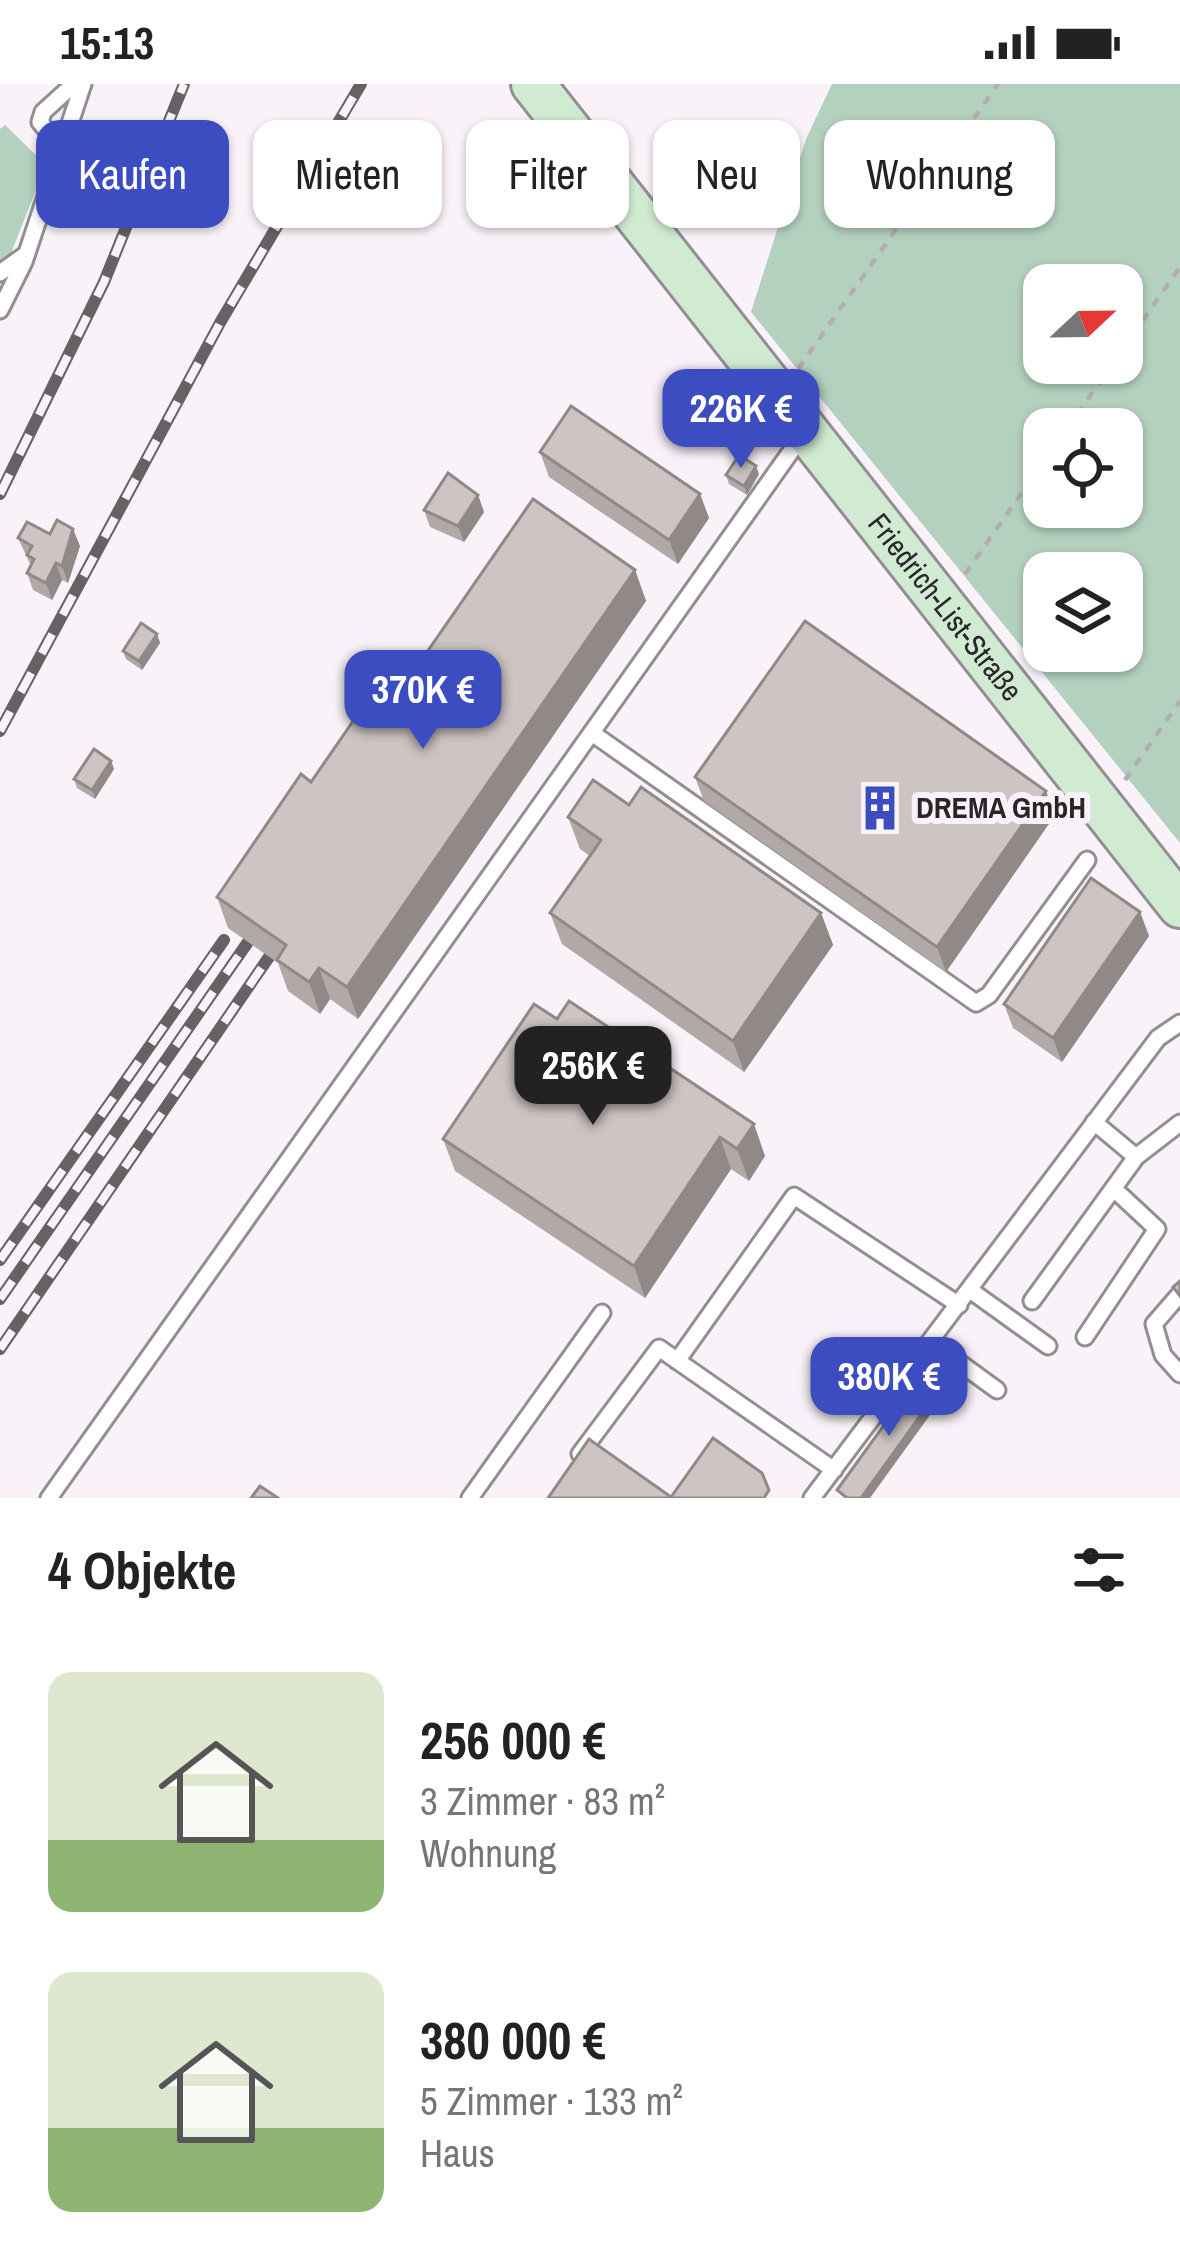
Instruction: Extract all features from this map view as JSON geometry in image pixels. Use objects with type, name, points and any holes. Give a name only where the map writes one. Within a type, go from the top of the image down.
[{"type":"street","name":"Friedrich-List-Straße","points":[[532,84],[1180,906]]},
{"type":"lane","points":[[41,120],[43,112],[74,84]]},
{"type":"lane","points":[[71,120],[83,84]]},
{"type":"lane","points":[[0,310],[36,227]]},
{"type":"lane","points":[[0,273],[27,254]]},
{"type":"lane","points":[[50,1498],[805,432]]},
{"type":"lane","points":[[592,733],[976,1003],[988,995],[1088,860]]},
{"type":"lane","points":[[812,1498],[1158,1038],[1180,1023]]},
{"type":"lane","points":[[1094,1122],[1136,1157]]},
{"type":"lane","points":[[1032,1301],[1136,1157],[1180,1123]]},
{"type":"lane","points":[[1085,1337],[1157,1229],[1114,1189]]},
{"type":"lane","points":[[677,1361],[794,1196],[959,1305]]},
{"type":"lane","points":[[970,1290],[1048,1346]]},
{"type":"lane","points":[[1180,1294],[1154,1324],[1163,1354],[1180,1374]]},
{"type":"lane","points":[[470,1498],[602,1313]]},
{"type":"lane","points":[[931,1342],[997,1390]]},
{"type":"lane","points":[[574,1462],[659,1348],[834,1469]]},
{"type":"path","points":[[778,397],[998,84]]},
{"type":"path","points":[[1143,320],[1180,267]]},
{"type":"path","points":[[943,606],[1023,491]]},
{"type":"path","points":[[1104,809],[1180,701]]},
{"type":"green space","points":[[832,84],[1180,84],[1180,843],[1042,672],[1143,672],[1143,552],[1023,552],[1023,649],[751,312],[778,228],[800,228],[800,158]]},
{"type":"green space","points":[[5,125],[36,155],[36,190],[0,281],[0,129]]},
{"type":"building","points":[[571,406],[700,494],[669,540],[540,452]]},
{"type":"building","points":[[739,455],[756,466],[744,486],[726,475]]},
{"type":"building","points":[[448,473],[478,495],[458,526],[424,510]]},
{"type":"building","points":[[533,499],[635,570],[347,987],[319,968],[309,982],[277,960],[286,945],[217,897],[301,774],[311,782],[394,662],[411,675]]},
{"type":"building","points":[[57,520],[73,529],[62,566],[56,563],[46,583],[27,573],[34,559],[27,555],[32,546],[18,538],[27,522],[50,534]]},
{"type":"building","name":"DREMA GmbH","points":[[805,621],[1046,791],[937,947],[695,777]]},
{"type":"building","points":[[141,623],[157,634],[139,661],[123,651]]},
{"type":"building","points":[[94,749],[111,761],[92,790],[74,779]]},
{"type":"building","points":[[593,780],[629,805],[641,787],[821,913],[733,1041],[550,913],[601,840],[568,817]]},
{"type":"building","points":[[1091,878],[1140,912],[1053,1038],[1004,1004]]},
{"type":"building","points":[[569,1001],[754,1124],[737,1149],[720,1137],[634,1266],[443,1139],[534,1004],[557,1019]]},
{"type":"building","points":[[921,1374],[940,1388],[861,1498],[847,1498],[837,1490]]},
{"type":"building","points":[[713,1438],[762,1473],[769,1490],[764,1498],[548,1498],[589,1439],[671,1497]]},
{"type":"building","points":[[260,1486],[278,1498],[251,1498]]},
{"type":"railway","points":[[0,494],[104,282],[184,84]]},
{"type":"railway","points":[[0,731],[221,321],[361,84]]},
{"type":"railway","points":[[0,1260],[224,940]]},
{"type":"railway","points":[[0,1299],[248,942]]},
{"type":"railway","points":[[0,1349],[269,957]]},
{"type":"place","name":"DREMA GmbH","points":[[880,808]]}]
